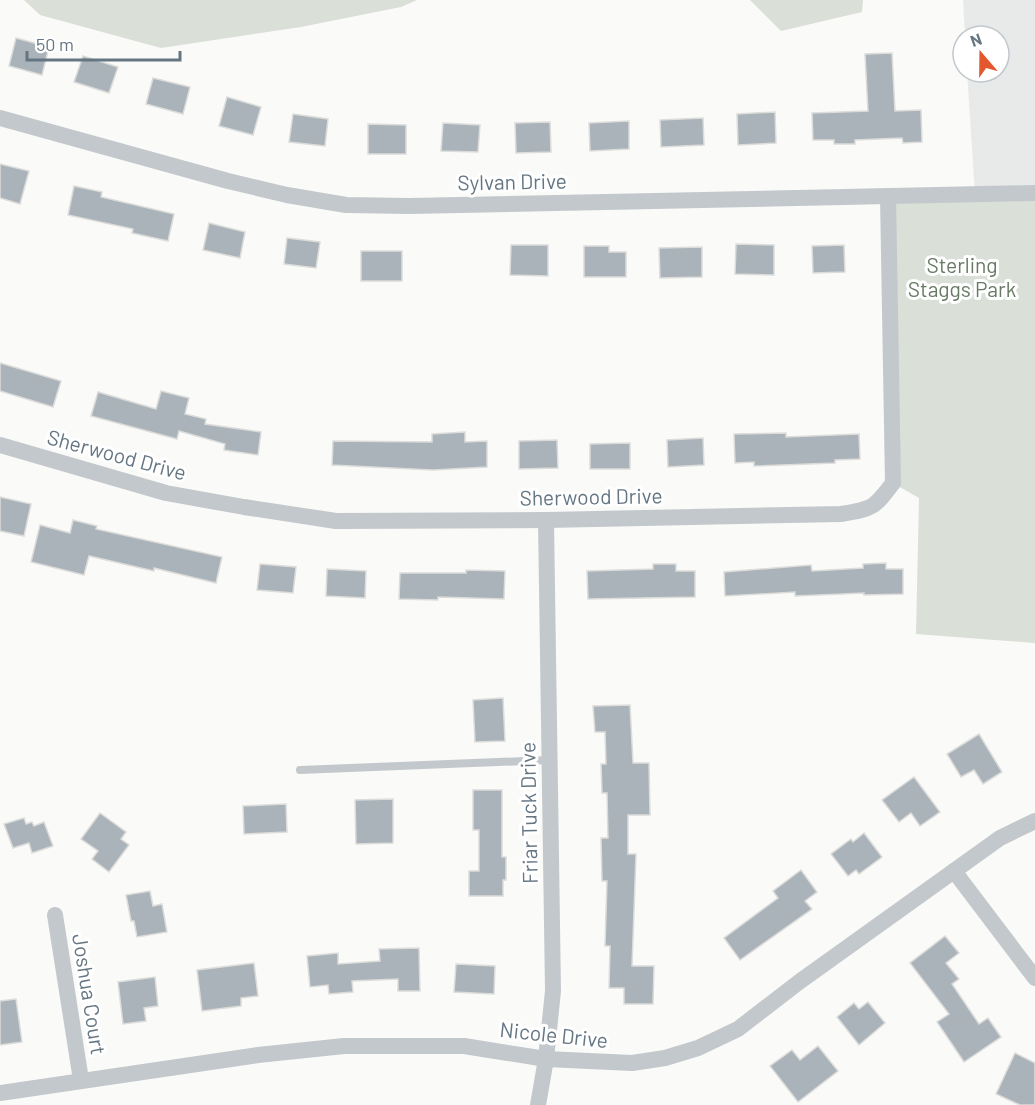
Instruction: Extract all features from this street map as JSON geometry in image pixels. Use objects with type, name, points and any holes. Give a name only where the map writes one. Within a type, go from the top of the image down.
[{"type":"street","name":"Sylvan Drive","points":[[0,118],[228,181],[287,195],[346,205],[409,206],[1035,193]]},
{"type":"street","name":"Sherwood Drive","points":[[0,445],[166,493],[336,521],[546,520],[841,514],[865,511],[879,501],[893,483],[888,196]]},
{"type":"street","name":"Friar Tuck Drive","points":[[538,1105],[546,1059],[553,991],[546,520]]},
{"type":"street","name":"Nicole Drive","points":[[0,1093],[258,1055],[344,1046],[464,1047],[546,1059],[632,1063],[665,1058],[698,1048],[738,1029],[1000,838],[1035,821]]},
{"type":"street","points":[[954,871],[1035,978]]},
{"type":"street","name":"Joshua Court","points":[[55,915],[81,1080]]},
{"type":"lane","points":[[300,770],[549,760]]},
{"type":"shaded area","points":[[963,0],[1035,0],[1035,193],[975,194],[968,84],[1011,84],[1011,24],[964,24]]},
{"type":"green space","points":[[24,0],[417,0],[401,7],[301,27],[161,48],[40,15]]},
{"type":"green space","points":[[750,0],[863,0],[862,12],[781,31]]},
{"type":"green space","name":"Sterling Staggs Park","points":[[1035,193],[1035,643],[916,634],[919,498],[893,483],[888,196]]},
{"type":"building","points":[[16,38],[49,47],[42,75],[9,66]]},
{"type":"building","points":[[892,53],[895,111],[921,110],[922,142],[903,143],[902,138],[855,140],[855,144],[834,144],[834,140],[813,140],[812,113],[868,111],[865,54]]},
{"type":"building","points":[[83,56],[118,67],[109,93],[74,82]]},
{"type":"building","points":[[153,78],[190,87],[183,114],[146,104]]},
{"type":"building","points":[[227,97],[261,107],[253,135],[219,126]]},
{"type":"building","points":[[775,112],[776,143],[738,145],[737,114]]},
{"type":"building","points":[[293,114],[328,119],[325,146],[289,142]]},
{"type":"building","points":[[703,118],[704,145],[661,147],[660,120]]},
{"type":"building","points":[[629,121],[629,149],[590,151],[589,123]]},
{"type":"building","points":[[550,122],[551,152],[516,153],[515,123]]},
{"type":"building","points":[[443,123],[480,125],[478,152],[441,151]]},
{"type":"building","points":[[368,124],[406,125],[406,154],[368,154]]},
{"type":"building","points":[[0,164],[29,171],[20,204],[0,198]]},
{"type":"building","points":[[74,186],[102,192],[101,197],[174,214],[168,241],[132,233],[133,229],[68,215]]},
{"type":"building","points":[[209,223],[245,232],[240,258],[203,250]]},
{"type":"building","points":[[287,238],[320,242],[316,268],[284,264]]},
{"type":"building","points":[[736,244],[774,245],[774,275],[735,274]]},
{"type":"building","points":[[511,245],[548,245],[548,276],[510,275]]},
{"type":"building","points":[[844,245],[845,272],[813,273],[812,246]]},
{"type":"building","points":[[584,246],[609,246],[609,252],[626,252],[626,277],[584,277]]},
{"type":"building","points":[[702,247],[702,277],[660,278],[659,248]]},
{"type":"building","points":[[361,251],[402,251],[402,281],[361,281]]},
{"type":"building","points":[[0,363],[61,381],[53,407],[0,391]]},
{"type":"building","points":[[161,391],[189,398],[185,414],[206,419],[205,424],[261,432],[258,455],[224,450],[225,444],[179,431],[177,439],[91,416],[98,392],[156,409]]},
{"type":"building","points":[[465,432],[465,442],[487,441],[487,467],[433,470],[332,465],[333,441],[432,442],[432,434]]},
{"type":"building","points":[[786,433],[786,437],[859,434],[860,459],[835,460],[835,463],[754,466],[754,462],[735,463],[734,434]]},
{"type":"building","points":[[703,438],[704,465],[668,467],[667,440]]},
{"type":"building","points":[[557,440],[558,468],[519,469],[519,441]]},
{"type":"building","points":[[630,443],[630,469],[590,469],[590,444]]},
{"type":"building","points":[[0,497],[31,504],[24,536],[0,531]]},
{"type":"building","points":[[73,520],[97,526],[96,529],[222,557],[216,583],[89,556],[84,575],[31,562],[40,525],[70,533]]},
{"type":"building","points":[[886,563],[886,569],[903,569],[903,594],[795,596],[795,592],[725,596],[724,572],[811,565],[812,571],[863,568],[863,564]]},
{"type":"building","points":[[260,564],[296,567],[293,593],[257,590]]},
{"type":"building","points":[[653,564],[676,564],[676,571],[695,571],[695,597],[588,599],[587,571],[653,569]]},
{"type":"building","points":[[327,569],[366,571],[365,598],[326,596]]},
{"type":"building","points":[[466,570],[505,571],[504,599],[438,597],[438,600],[399,599],[400,573],[466,573]]},
{"type":"building","points":[[503,698],[505,741],[475,742],[473,700]]},
{"type":"building","points":[[630,705],[633,763],[649,763],[650,815],[628,815],[628,854],[636,854],[632,966],[654,966],[653,1004],[624,1004],[624,988],[609,988],[610,946],[605,946],[607,881],[602,881],[601,838],[608,838],[607,793],[602,793],[601,764],[606,764],[605,732],[595,732],[593,706]]},
{"type":"building","points":[[979,734],[1002,772],[983,784],[974,770],[961,777],[947,754]]},
{"type":"building","points":[[914,777],[940,812],[920,826],[911,813],[899,822],[882,800]]},
{"type":"building","points":[[473,790],[502,790],[502,857],[506,857],[503,896],[469,896],[469,871],[479,871],[479,830],[473,830]]},
{"type":"building","points":[[393,799],[393,843],[356,844],[355,800]]},
{"type":"building","points":[[286,804],[287,832],[244,834],[243,806]]},
{"type":"building","points":[[100,813],[126,832],[121,839],[129,845],[109,872],[92,859],[98,851],[81,839]]},
{"type":"building","points":[[24,818],[26,824],[32,822],[34,826],[44,822],[53,846],[32,853],[29,843],[13,848],[4,824]]},
{"type":"building","points":[[864,833],[882,857],[859,874],[856,870],[848,876],[831,854],[851,839],[853,842]]},
{"type":"building","points":[[801,870],[817,892],[805,901],[812,909],[740,960],[724,938],[778,898],[773,891]]},
{"type":"building","points":[[150,891],[153,906],[162,904],[167,932],[137,937],[126,895]]},
{"type":"building","points":[[945,936],[959,953],[946,963],[959,979],[952,984],[979,1024],[988,1018],[1001,1037],[964,1062],[937,1022],[949,1014],[910,963]]},
{"type":"building","points":[[419,948],[420,991],[398,991],[398,979],[352,981],[353,992],[329,994],[328,985],[310,987],[307,956],[338,953],[338,964],[380,961],[379,949]]},
{"type":"building","points":[[254,963],[258,996],[241,998],[241,1006],[202,1011],[197,970]]},
{"type":"building","points":[[456,964],[495,966],[494,994],[454,992]]},
{"type":"building","points":[[155,977],[158,1006],[144,1008],[146,1021],[123,1024],[118,982]]},
{"type":"building","points":[[16,999],[22,1042],[0,1045],[0,1001]]},
{"type":"building","points":[[868,1002],[885,1023],[859,1045],[837,1017],[854,1003],[859,1009]]},
{"type":"building","points":[[818,1046],[838,1071],[798,1102],[770,1066],[792,1050],[800,1060]]},
{"type":"building","points":[[1015,1053],[1035,1063],[1035,1105],[1020,1105],[996,1094]]}]
